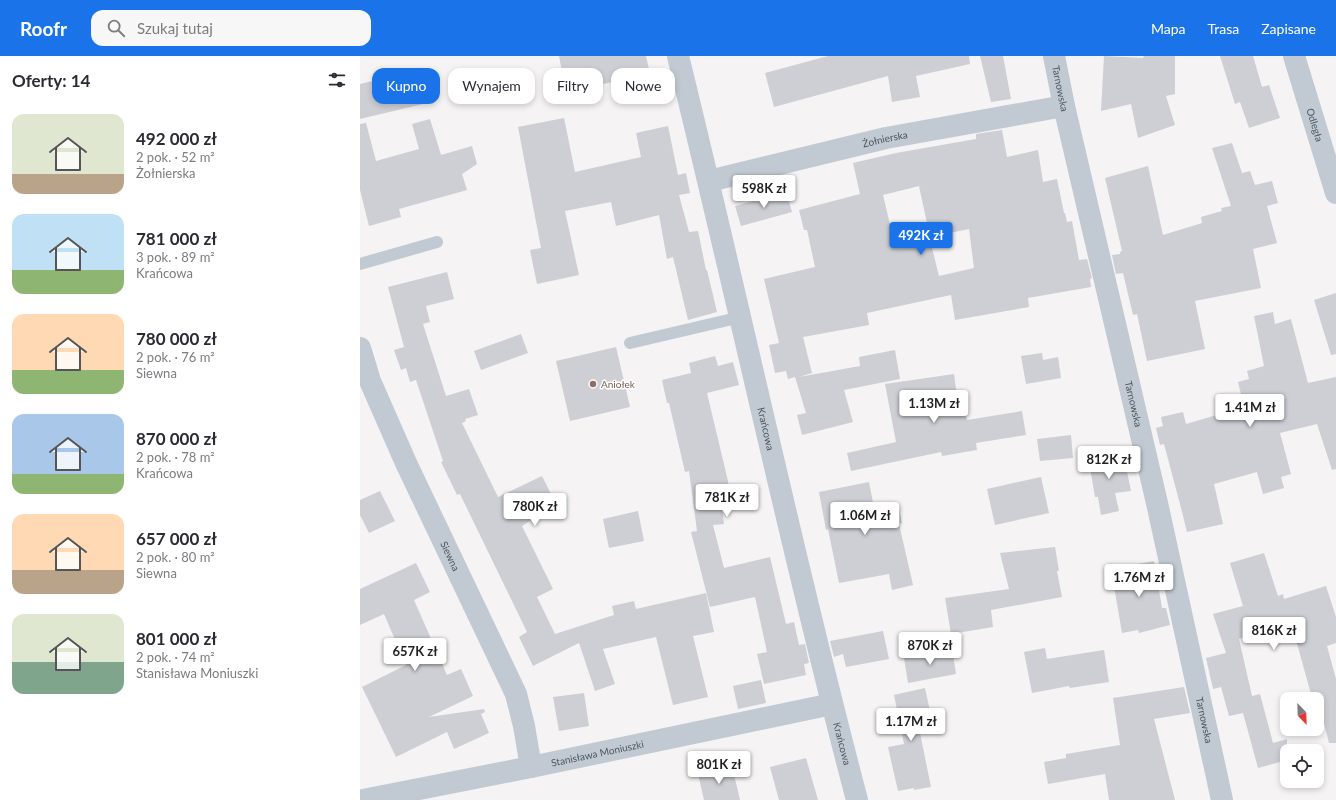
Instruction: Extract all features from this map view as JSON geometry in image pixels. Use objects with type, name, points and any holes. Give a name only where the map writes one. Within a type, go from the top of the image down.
[{"type":"street","name":"Krańcowa","points":[[678,56],[709,181],[832,704],[857,800]]},
{"type":"street","name":"Tarnowska","points":[[1054,56],[1064,106],[1157,503],[1222,800]]},
{"type":"street","name":"Odległa","points":[[1294,56],[1336,193]]},
{"type":"street","name":"Żołnierska","points":[[709,181],[886,138],[1064,106]]},
{"type":"street","name":"Siewna","points":[[360,348],[370,381],[406,463],[516,694],[524,726],[531,767]]},
{"type":"street","name":"Stanisława Moniuszki","points":[[363,800],[531,767],[832,704]]},
{"type":"lane","points":[[360,264],[437,242]]},
{"type":"lane","points":[[630,343],[741,317]]},
{"type":"building","points":[[559,56],[646,56],[649,68],[611,68],[611,82],[603,84],[603,68],[561,68]]},
{"type":"building","points":[[828,56],[969,56],[970,64],[916,76],[920,97],[892,102],[888,76],[774,107],[765,73]]},
{"type":"building","points":[[980,56],[1003,56],[1011,99],[991,102]]},
{"type":"building","points":[[1104,56],[1143,58],[1144,56],[1175,56],[1175,94],[1166,96],[1175,125],[1138,138],[1131,104],[1101,111]]},
{"type":"building","points":[[1220,56],[1253,56],[1262,87],[1269,85],[1280,118],[1249,128],[1240,102],[1235,104]]},
{"type":"building","points":[[372,81],[372,104],[423,104],[360,119],[360,84]]},
{"type":"building","points":[[564,118],[575,172],[641,157],[636,133],[668,126],[678,175],[686,173],[690,193],[679,195],[689,232],[698,231],[717,312],[688,320],[673,257],[667,259],[659,215],[616,226],[611,202],[565,211],[579,275],[537,284],[530,250],[541,248],[518,127]]},
{"type":"building","points":[[430,119],[441,155],[472,146],[477,164],[462,174],[467,190],[399,209],[401,217],[369,226],[360,190],[360,124],[366,123],[376,161],[419,149],[412,124]]},
{"type":"building","points":[[1002,130],[1007,157],[1038,150],[1043,182],[1057,179],[1067,222],[1072,221],[1079,260],[1087,259],[1092,278],[1090,279],[1091,287],[1028,298],[1029,307],[955,320],[951,295],[867,313],[869,325],[803,337],[812,373],[799,377],[860,366],[859,357],[895,350],[900,379],[844,390],[853,422],[802,435],[797,415],[806,413],[795,377],[788,379],[786,371],[775,373],[769,345],[779,343],[764,279],[815,267],[807,230],[804,230],[799,210],[860,194],[853,163],[896,153],[976,139],[976,134]],"holes":[[[919,186],[930,237],[969,229],[974,268],[939,276],[927,228],[893,237],[883,195]]]},
{"type":"building","points":[[1232,143],[1242,173],[1250,171],[1255,185],[1272,181],[1278,203],[1267,206],[1277,243],[1253,249],[1261,288],[1195,301],[1205,349],[1147,361],[1137,314],[1133,315],[1123,273],[1116,274],[1112,255],[1120,254],[1122,251],[1105,178],[1148,166],[1163,235],[1202,223],[1201,217],[1222,211],[1221,208],[1231,206],[1212,148]]},
{"type":"building","points":[[786,192],[792,212],[741,226],[735,206]]},
{"type":"building","points":[[447,272],[454,299],[426,306],[430,322],[423,324],[446,396],[469,389],[478,415],[465,419],[466,421],[462,423],[498,497],[542,476],[556,504],[522,526],[553,589],[537,597],[555,634],[614,615],[612,606],[634,601],[636,609],[706,593],[714,632],[693,636],[708,697],[673,705],[656,637],[603,649],[615,684],[595,691],[579,643],[533,666],[519,637],[527,632],[460,494],[457,495],[441,462],[443,461],[416,380],[410,382],[406,368],[401,370],[394,350],[404,347],[388,287]]},
{"type":"building","points":[[1336,293],[1336,354],[1331,355],[1314,300]]},
{"type":"building","points":[[1273,312],[1275,324],[1291,319],[1308,383],[1336,377],[1336,469],[1332,470],[1317,424],[1280,433],[1291,474],[1281,477],[1284,488],[1263,494],[1257,472],[1214,484],[1223,524],[1187,532],[1164,444],[1160,445],[1156,428],[1163,426],[1161,417],[1183,412],[1186,424],[1244,407],[1238,382],[1249,379],[1247,371],[1264,366],[1254,316]]},
{"type":"building","points":[[521,334],[528,353],[481,370],[474,351]]},
{"type":"building","name":"Aniołek","points":[[616,347],[630,407],[570,421],[556,361]]},
{"type":"building","points":[[1042,353],[1043,360],[1058,357],[1061,378],[1026,384],[1021,356]]},
{"type":"building","points":[[715,356],[718,366],[733,362],[739,385],[707,393],[728,481],[731,508],[722,509],[724,524],[713,525],[724,568],[770,557],[786,624],[794,622],[799,645],[805,644],[809,663],[804,664],[806,675],[764,684],[757,654],[767,652],[755,597],[710,607],[691,532],[697,531],[689,471],[685,472],[669,403],[667,403],[662,380],[691,373],[689,363]]},
{"type":"building","points":[[954,374],[957,396],[962,395],[967,420],[1022,411],[1026,435],[976,443],[977,450],[942,456],[941,452],[851,471],[847,453],[896,442],[885,384]]},
{"type":"building","points":[[1071,435],[1073,458],[1040,461],[1037,439]]},
{"type":"building","points":[[1111,451],[1112,459],[1124,457],[1131,491],[1115,493],[1119,511],[1101,515],[1098,497],[1095,497],[1088,456]]},
{"type":"building","points":[[1041,477],[1049,513],[995,525],[987,489]]},
{"type":"building","points":[[869,482],[874,508],[898,504],[902,523],[899,524],[913,585],[892,590],[889,574],[839,583],[828,529],[826,530],[819,492]]},
{"type":"building","points":[[380,491],[395,521],[369,533],[360,515],[360,500]]},
{"type":"building","points":[[638,511],[644,541],[609,548],[603,519]]},
{"type":"building","points":[[1055,547],[1059,571],[1057,571],[1062,597],[991,610],[993,627],[951,634],[945,598],[1009,589],[1000,553]]},
{"type":"building","points":[[1264,553],[1278,596],[1283,594],[1284,599],[1326,586],[1336,617],[1336,643],[1327,646],[1336,679],[1336,743],[1329,743],[1324,723],[1324,692],[1310,692],[1291,622],[1239,639],[1252,696],[1260,694],[1273,743],[1287,739],[1287,744],[1280,744],[1280,762],[1258,768],[1243,713],[1229,716],[1221,687],[1213,689],[1206,658],[1226,653],[1213,614],[1243,606],[1230,563]]},
{"type":"building","points":[[1154,561],[1162,608],[1166,608],[1170,625],[1139,633],[1138,630],[1122,633],[1111,569]]},
{"type":"building","points":[[416,563],[430,592],[414,600],[447,675],[461,669],[473,696],[429,717],[484,709],[485,712],[481,714],[489,733],[454,749],[447,732],[396,757],[362,687],[406,665],[384,614],[360,625],[360,589]]},
{"type":"building","points":[[883,631],[889,659],[846,667],[843,654],[834,657],[830,641]]},
{"type":"building","points":[[1045,648],[1047,659],[1104,650],[1109,682],[1070,688],[1069,686],[1032,693],[1024,652]]},
{"type":"building","points":[[952,649],[956,674],[908,683],[904,658]]},
{"type":"building","points":[[761,680],[766,703],[738,709],[733,686]]},
{"type":"building","points":[[1184,687],[1190,713],[1154,719],[1175,800],[1109,800],[1105,774],[1048,784],[1044,762],[1066,758],[1066,754],[1120,745],[1113,698]]},
{"type":"building","points":[[925,688],[932,720],[918,723],[931,787],[898,791],[888,747],[904,744],[894,695]]},
{"type":"building","points":[[584,693],[589,726],[559,731],[553,697]]},
{"type":"building","points":[[806,758],[818,800],[779,800],[770,767]]},
{"type":"building","points":[[732,766],[740,800],[704,800],[698,774]]},
{"type":"place","name":"Aniołek","points":[[593,384]]}]
